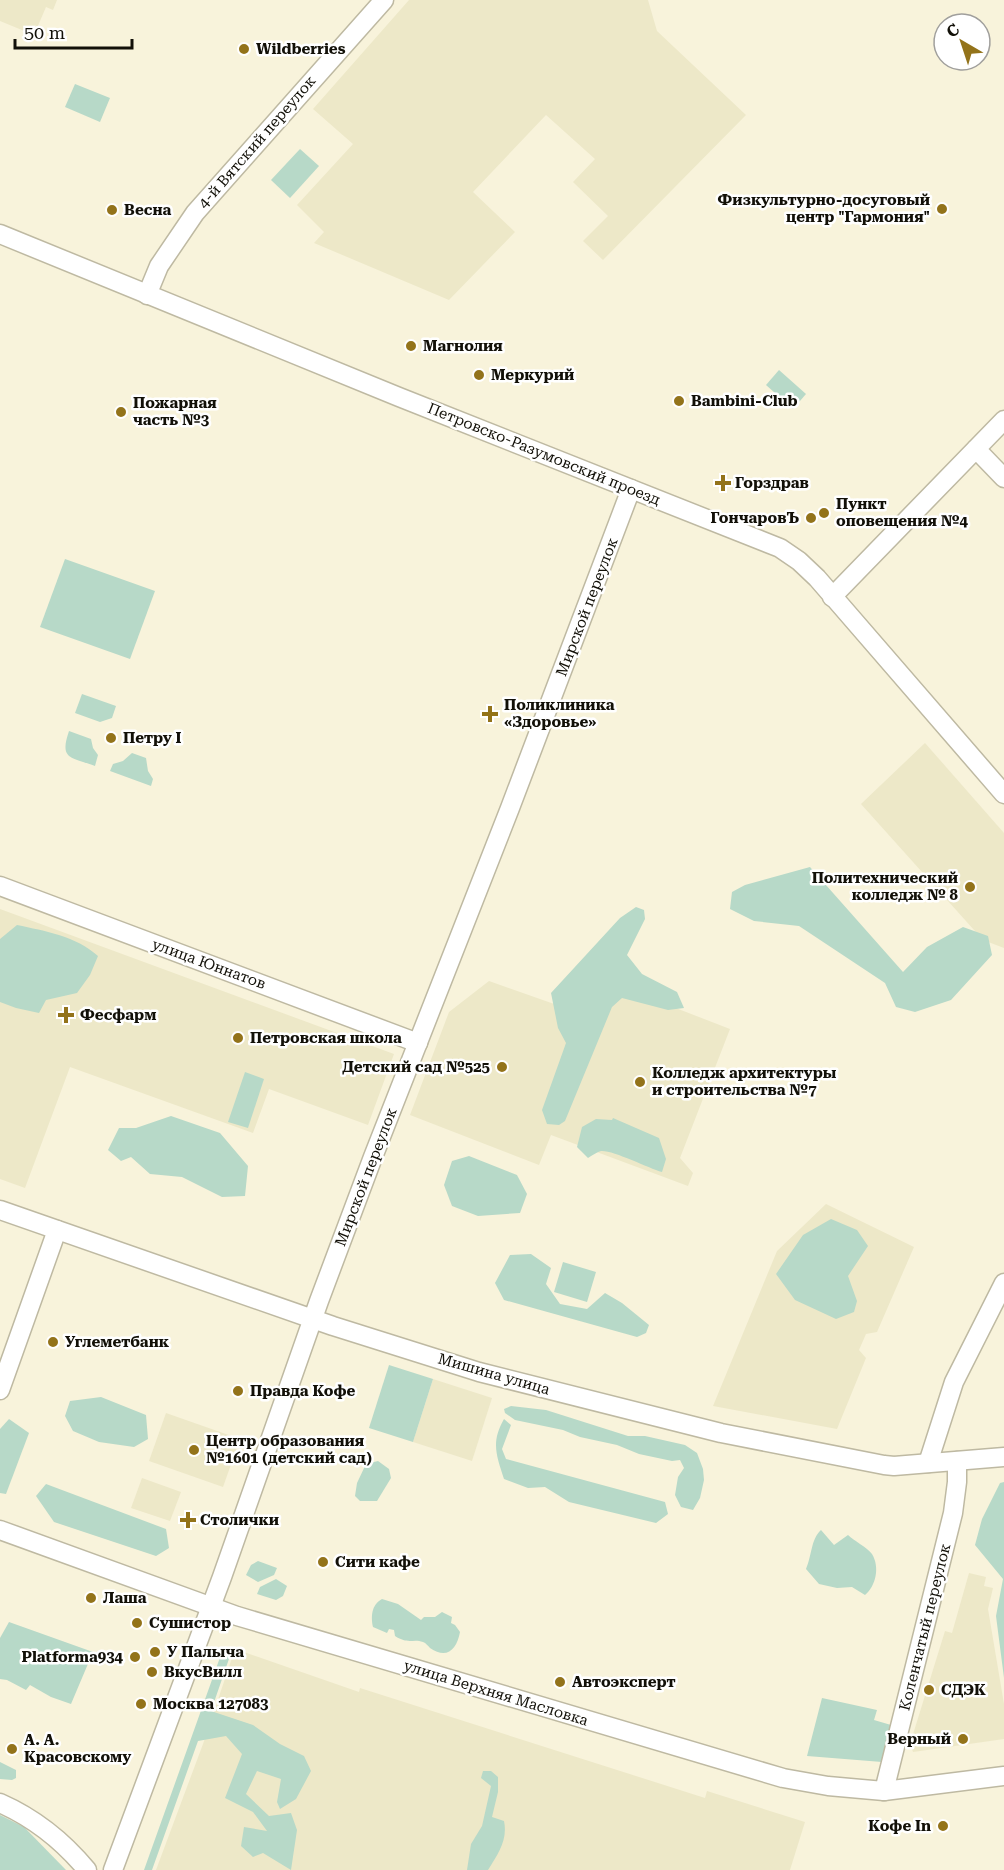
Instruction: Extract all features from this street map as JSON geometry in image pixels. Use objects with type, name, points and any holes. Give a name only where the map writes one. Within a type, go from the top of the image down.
[{"type":"street","name":"4-й Вятский переулок","points":[[147,295],[159,266],[195,213],[384,0]]},
{"type":"street","name":"Петровско-Разумовский проезд","points":[[0,234],[780,548],[798,561],[832,597],[1004,794]]},
{"type":"street","points":[[832,597],[1004,420]]},
{"type":"street","points":[[976,449],[1004,478]]},
{"type":"street","name":"Мирской переулок","points":[[113,1870],[373,1157],[510,808],[631,489]]},
{"type":"street","name":"улица Юннатов","points":[[0,886],[418,1043]]},
{"type":"street","name":"Мишина улица","points":[[0,1210],[313,1319],[479,1372],[721,1433],[884,1465],[1004,1457]]},
{"type":"street","points":[[0,1390],[57,1230]]},
{"type":"street","points":[[928,1463],[954,1382],[1004,1283]]},
{"type":"street","name":"Коленчатый переулок","points":[[884,1791],[952,1513],[957,1482],[957,1461]]},
{"type":"street","name":"улица Верхняя Масловка","points":[[0,1530],[210,1607],[783,1778],[828,1786],[884,1791],[1004,1776]]},
{"type":"street","points":[[0,1803],[37,1822],[74,1855],[87,1870]]},
{"type":"shaded area","points":[[0,0],[57,0],[53,10],[46,7],[34,35],[0,21]]},
{"type":"shaded area","points":[[409,0],[648,0],[657,31],[746,115],[603,260],[583,241],[608,216],[573,182],[595,159],[546,115],[473,192],[515,232],[449,300],[314,243],[324,232],[297,205],[353,144],[313,109]]},
{"type":"shaded area","name":"Политехнический колледж № 8","points":[[925,743],[1004,833],[1004,948],[983,940],[861,804]]},
{"type":"shaded area","points":[[0,909],[394,1054],[368,1125],[269,1089],[253,1133],[70,1067],[25,1188],[0,1179]]},
{"type":"shaded area","points":[[611,979],[668,1005],[730,1029],[680,1158],[693,1173],[688,1186],[551,1135],[539,1165],[410,1115],[449,1012],[489,981],[594,1018]]},
{"type":"shaded area","points":[[826,1204],[914,1247],[877,1332],[866,1334],[859,1350],[866,1358],[837,1429],[713,1406],[777,1251]]},
{"type":"shaded area","points":[[433,1379],[492,1398],[472,1461],[413,1442]]},
{"type":"shaded area","name":"Центр образования №1601 (детский сад)","points":[[166,1413],[240,1439],[223,1487],[149,1461]]},
{"type":"shaded area","name":"Центр образования №1601 (детский сад)","points":[[142,1478],[181,1492],[170,1521],[131,1508]]},
{"type":"shaded area","points":[[969,1573],[986,1577],[984,1586],[993,1588],[988,1609],[1004,1704],[1004,1739],[913,1752],[910,1744],[945,1631],[952,1633]]},
{"type":"shaded area","points":[[235,1649],[359,1692],[360,1688],[705,1798],[707,1791],[805,1822],[790,1870],[156,1870],[203,1744]]},
{"type":"green space","points":[[75,84],[110,98],[100,122],[65,107]]},
{"type":"green space","points":[[300,149],[319,166],[290,198],[271,180]]},
{"type":"green space","points":[[779,370],[806,394],[793,409],[766,385]]},
{"type":"green space","points":[[65,559],[155,591],[130,659],[40,627]]},
{"type":"green space","points":[[82,694],[116,706],[112,718],[100,722],[75,713]]},
{"type":"green space","points":[[69,731],[91,739],[98,755],[95,766],[69,756],[65,747]]},
{"type":"green space","points":[[132,753],[146,758],[148,771],[153,779],[151,786],[110,771],[113,764],[123,761]]},
{"type":"green space","points":[[810,867],[903,972],[927,947],[963,927],[988,936],[992,955],[951,1000],[915,1012],[896,1007],[885,983],[799,926],[754,921],[730,909],[732,892],[745,885]]},
{"type":"green space","points":[[636,907],[644,910],[645,919],[627,955],[642,974],[677,992],[684,1008],[668,1010],[622,998],[612,1007],[565,1121],[559,1125],[547,1124],[542,1110],[566,1043],[558,1028],[551,993],[620,918]]},
{"type":"green space","points":[[17,925],[70,939],[98,956],[90,975],[77,993],[46,1000],[39,1013],[0,1002],[0,939]]},
{"type":"green space","points":[[245,1072],[264,1079],[248,1128],[228,1122]]},
{"type":"green space","points":[[171,1116],[220,1133],[248,1166],[245,1196],[222,1197],[182,1177],[150,1174],[131,1157],[121,1161],[108,1150],[119,1128],[136,1128]]},
{"type":"green space","points":[[613,1118],[659,1138],[666,1159],[662,1172],[606,1151],[601,1151],[588,1158],[577,1147],[582,1127],[596,1119],[612,1120]]},
{"type":"green space","points":[[469,1156],[517,1175],[527,1194],[520,1213],[478,1216],[452,1206],[444,1185],[452,1161]]},
{"type":"green space","points":[[831,1219],[857,1230],[868,1246],[848,1276],[857,1301],[854,1312],[836,1319],[795,1300],[776,1274],[803,1235]]},
{"type":"green space","points":[[531,1254],[551,1268],[546,1284],[560,1304],[587,1309],[605,1293],[622,1303],[649,1325],[646,1333],[637,1337],[504,1300],[495,1283],[510,1255]]},
{"type":"green space","points":[[563,1262],[596,1272],[587,1302],[554,1292]]},
{"type":"green space","points":[[389,1365],[433,1379],[413,1442],[369,1428]]},
{"type":"green space","points":[[101,1397],[146,1415],[148,1439],[134,1447],[99,1442],[73,1431],[65,1416],[70,1401]]},
{"type":"green space","points":[[511,1406],[546,1410],[628,1436],[645,1436],[685,1445],[697,1453],[703,1469],[704,1480],[700,1498],[693,1510],[681,1507],[675,1495],[678,1477],[684,1468],[680,1460],[672,1461],[639,1454],[617,1445],[580,1437],[563,1430],[515,1420],[505,1413],[504,1409]]},
{"type":"green space","points":[[9,1419],[29,1433],[6,1494],[0,1493],[0,1429]]},
{"type":"green space","points":[[504,1419],[511,1425],[502,1449],[506,1459],[665,1502],[668,1514],[656,1523],[569,1502],[545,1487],[528,1488],[504,1479],[496,1442]]},
{"type":"green space","points":[[378,1461],[389,1469],[391,1478],[377,1501],[360,1501],[355,1496],[357,1483],[366,1464]]},
{"type":"green space","points":[[1004,1482],[1004,1678],[996,1616],[1003,1579],[975,1545],[982,1519],[1000,1483]]},
{"type":"green space","points":[[46,1484],[166,1529],[169,1548],[156,1556],[54,1522],[36,1496]]},
{"type":"green space","points":[[821,1530],[834,1545],[848,1535],[872,1554],[876,1565],[876,1576],[872,1587],[865,1595],[852,1587],[837,1588],[819,1584],[806,1569],[813,1543]]},
{"type":"green space","points":[[258,1561],[277,1568],[274,1575],[258,1582],[246,1575],[251,1565]]},
{"type":"green space","points":[[276,1579],[287,1586],[283,1596],[276,1600],[257,1594],[260,1587]]},
{"type":"green space","points":[[382,1599],[398,1604],[421,1620],[424,1617],[435,1617],[442,1612],[452,1617],[451,1623],[460,1632],[454,1648],[441,1653],[423,1642],[400,1639],[395,1636],[394,1630],[389,1629],[387,1633],[373,1627],[374,1608]]},
{"type":"green space","points":[[9,1622],[93,1652],[71,1704],[51,1697],[30,1685],[26,1690],[7,1680],[0,1679],[0,1638]]},
{"type":"green space","points":[[223,1649],[231,1653],[211,1711],[253,1725],[280,1744],[304,1756],[311,1771],[296,1799],[280,1809],[277,1802],[281,1779],[257,1771],[246,1794],[269,1816],[291,1813],[297,1830],[291,1870],[263,1853],[253,1857],[241,1846],[244,1827],[267,1831],[253,1812],[225,1798],[242,1754],[226,1736],[198,1741],[152,1870],[144,1870]]},
{"type":"green space","points":[[822,1698],[877,1710],[874,1720],[891,1725],[882,1762],[807,1756]]},
{"type":"green space","points":[[0,1762],[16,1770],[16,1778],[0,1779]]},
{"type":"green space","points":[[483,1771],[491,1771],[498,1777],[498,1792],[492,1817],[504,1821],[505,1834],[501,1847],[488,1870],[467,1870],[471,1844],[482,1826],[491,1786],[481,1778]]},
{"type":"green space","points":[[0,1815],[24,1827],[66,1870],[0,1870]]},
{"type":"place","name":"Wildberries","points":[[244,49]]},
{"type":"place","name":"Физкультурно-досуговый центр \"Гармония\"","points":[[942,209]]},
{"type":"place","name":"Весна","points":[[112,210]]},
{"type":"place","name":"Магнолия","points":[[411,346]]},
{"type":"place","name":"Меркурий","points":[[479,375]]},
{"type":"place","name":"Bambini-Club","points":[[679,401]]},
{"type":"place","name":"Пожарная часть №3","points":[[121,412]]},
{"type":"place","name":"Горздрав","points":[[723,483]]},
{"type":"place","name":"Пункт оповещения №4","points":[[824,513]]},
{"type":"place","name":"ГончаровЪ","points":[[811,518]]},
{"type":"place","name":"Поликлиника «Здоровье»","points":[[490,714]]},
{"type":"place","name":"Петру I","points":[[111,738]]},
{"type":"place","name":"Политехнический колледж № 8","points":[[970,887]]},
{"type":"place","name":"Фесфарм","points":[[66,1015]]},
{"type":"place","name":"Петровская школа","points":[[238,1038]]},
{"type":"place","name":"Детский сад №525","points":[[502,1067]]},
{"type":"place","name":"Колледж архитектуры и строительства №7","points":[[640,1082]]},
{"type":"place","name":"Углеметбанк","points":[[53,1342]]},
{"type":"place","name":"Правда Кофе","points":[[238,1391]]},
{"type":"place","name":"Центр образования №1601 (детский сад)","points":[[194,1450]]},
{"type":"place","name":"Столички","points":[[188,1520]]},
{"type":"place","name":"Сити кафе","points":[[323,1562]]},
{"type":"place","name":"Лаша","points":[[91,1598]]},
{"type":"place","name":"Сушистор","points":[[137,1623]]},
{"type":"place","name":"У Палыча","points":[[155,1652]]},
{"type":"place","name":"Platforma934","points":[[135,1657]]},
{"type":"place","name":"ВкусВилл","points":[[152,1672]]},
{"type":"place","name":"Автоэксперт","points":[[560,1682]]},
{"type":"place","name":"СДЭК","points":[[929,1690]]},
{"type":"place","name":"Москва 127083","points":[[141,1704]]},
{"type":"place","name":"Верный","points":[[963,1739]]},
{"type":"place","name":"А. А. Красовскому","points":[[12,1749]]},
{"type":"place","name":"Кофе In","points":[[943,1826]]}]
